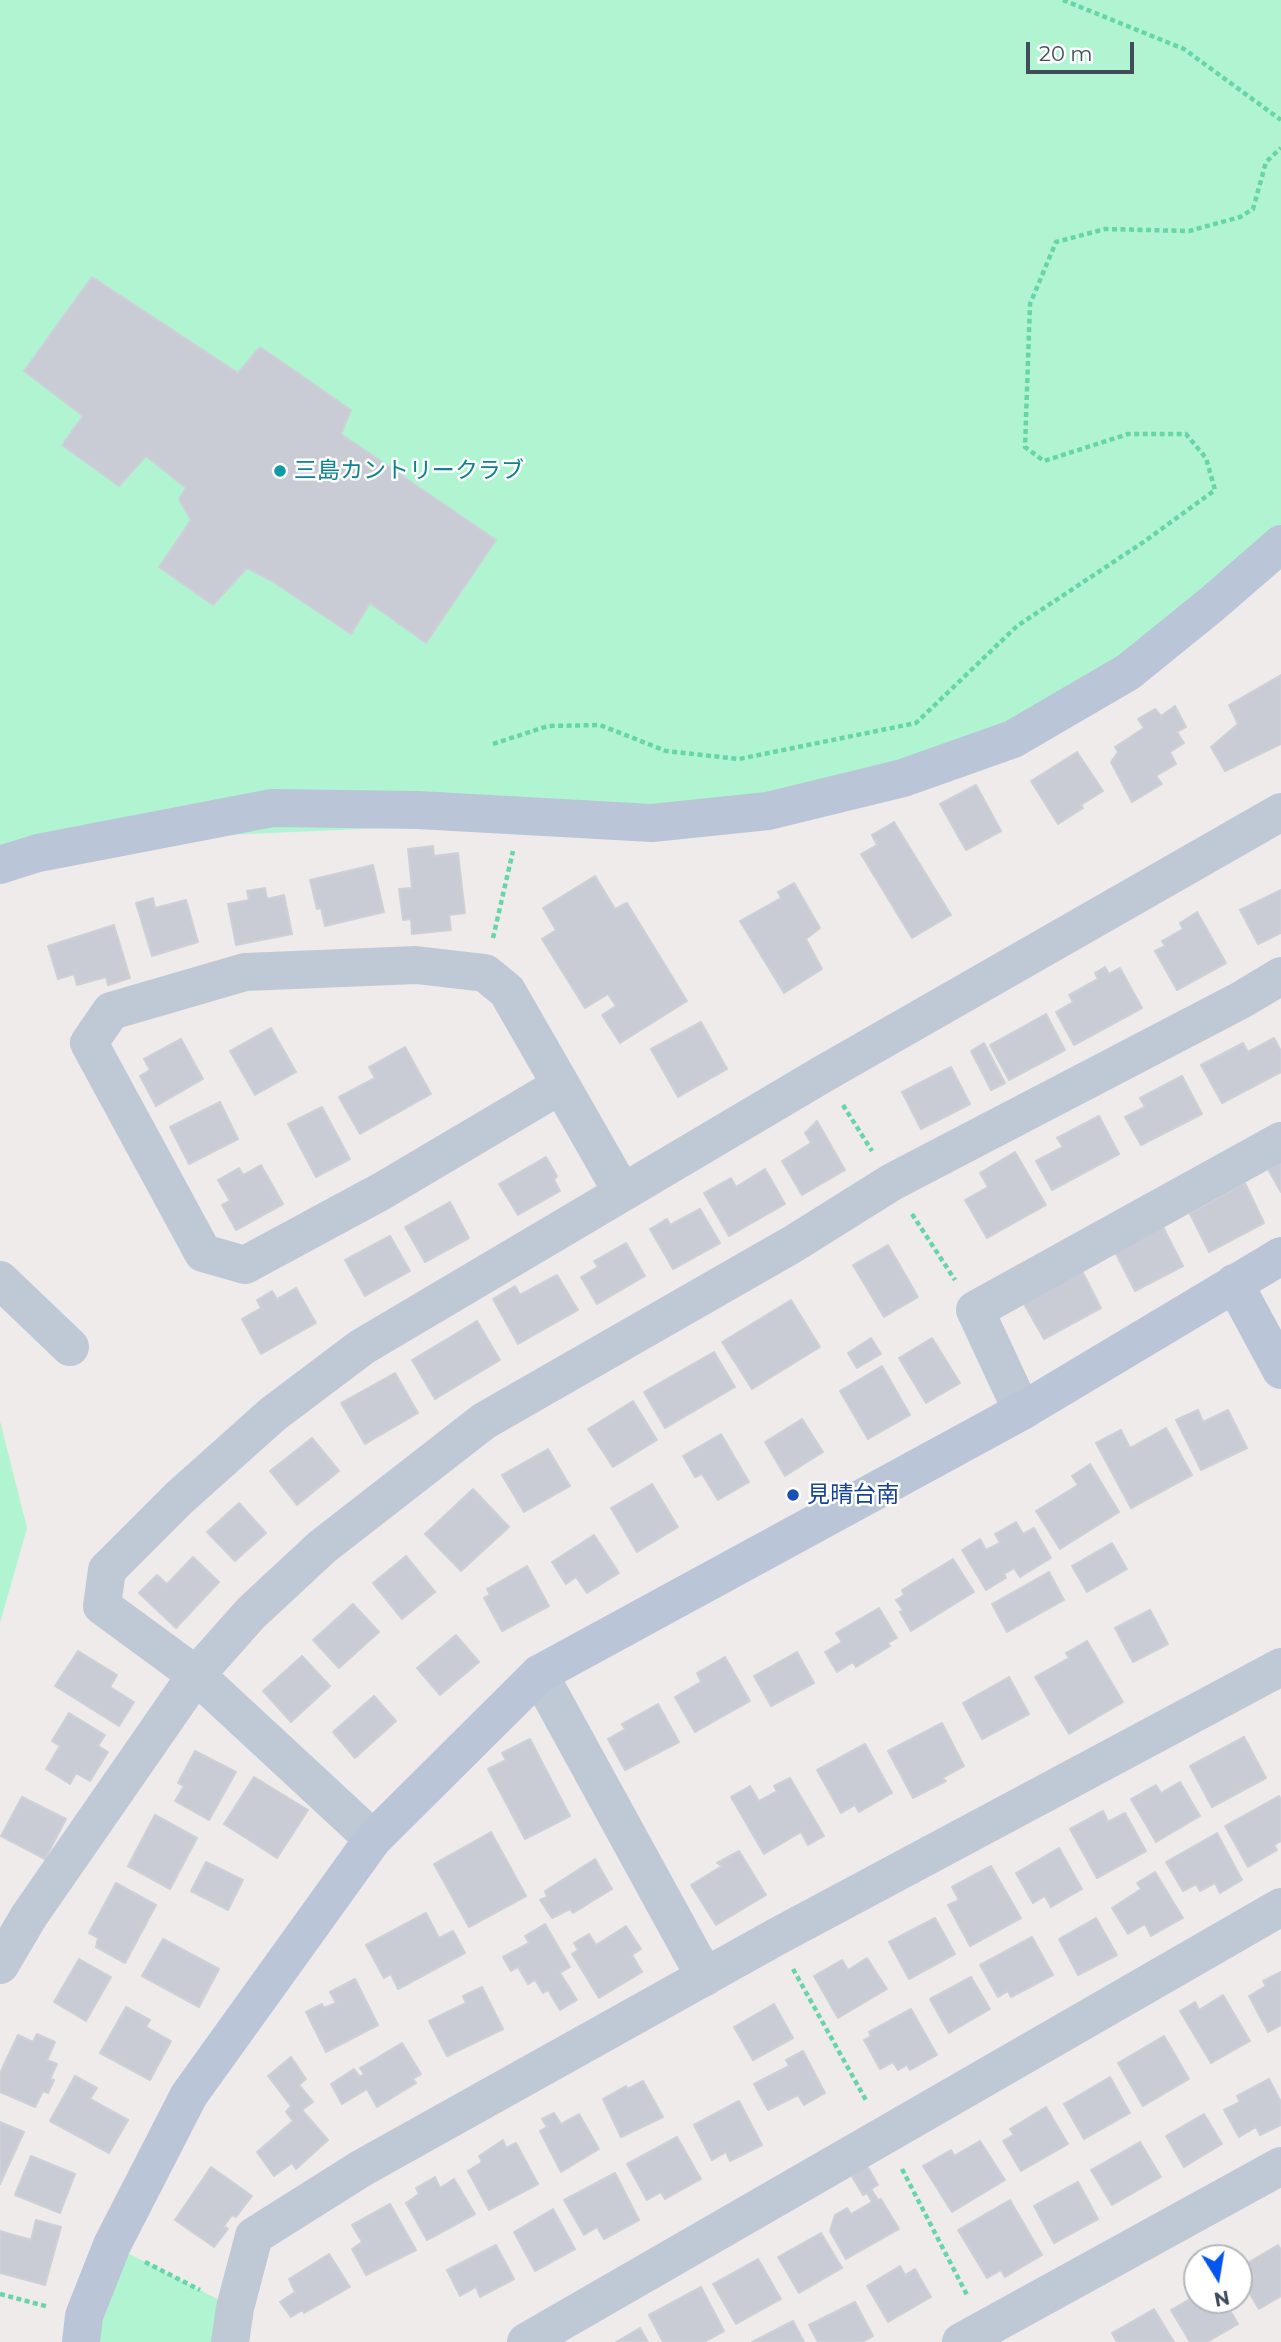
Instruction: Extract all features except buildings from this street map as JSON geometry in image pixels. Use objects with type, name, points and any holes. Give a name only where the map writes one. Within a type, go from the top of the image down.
[{"type":"street","points":[[0,866],[38,853],[272,808],[418,810],[652,823],[768,811],[903,778],[1013,740],[1128,671],[1281,544]]},
{"type":"street","points":[[373,1839],[196,1675],[102,1606],[107,1570],[179,1498],[273,1414],[362,1348],[622,1192],[1281,812]]},
{"type":"street","points":[[561,1085],[382,1191],[245,1265],[203,1254],[89,1043],[111,1011],[245,972],[416,965],[485,973],[507,991],[561,1085],[622,1192]]},
{"type":"street","points":[[0,1965],[29,1916],[196,1675],[251,1613],[322,1547],[484,1421],[793,1244],[892,1182],[1241,1000],[1281,976]]},
{"type":"street","points":[[1022,1411],[975,1310],[1281,1141]]},
{"type":"street","points":[[82,2329],[112,2245],[189,2095],[373,1839],[539,1674],[1022,1411],[1281,1256]]},
{"type":"street","points":[[0,1280],[70,1347]]},
{"type":"street","points":[[1234,1283],[1281,1370]]},
{"type":"street","points":[[233,2325],[254,2236],[362,2168],[705,1977],[1281,1667]]},
{"type":"street","points":[[539,1674],[705,1977]]},
{"type":"street","points":[[526,2342],[1281,1907]]},
{"type":"street","points":[[961,2342],[1281,2166]]},
{"type":"path","points":[[1063,0],[1184,49],[1281,120]]},
{"type":"path","points":[[493,744],[548,726],[600,725],[666,751],[739,759],[916,723],[1017,626],[1146,541],[1215,490],[1206,458],[1186,434],[1128,434],[1044,461],[1025,447],[1030,304],[1056,242],[1105,229],[1189,231],[1240,217],[1253,209],[1266,162],[1281,148]]},
{"type":"path","points":[[485,973],[521,815]]},
{"type":"path","points":[[112,2245],[233,2325]]},
{"type":"path","points":[[0,2294],[82,2329]]},
{"type":"green space","name":"三島カントリークラブ","points":[[0,0],[1281,0],[1281,538],[1073,705],[768,811],[0,845]]},
{"type":"green space","points":[[0,1421],[27,1528],[0,1623]]},
{"type":"green space","points":[[112,2245],[235,2308],[230,2342],[81,2342]]},
{"type":"place","name":"三島カントリークラブ","points":[[280,471]]},
{"type":"place","name":"見晴台南","points":[[793,1495]]}]
